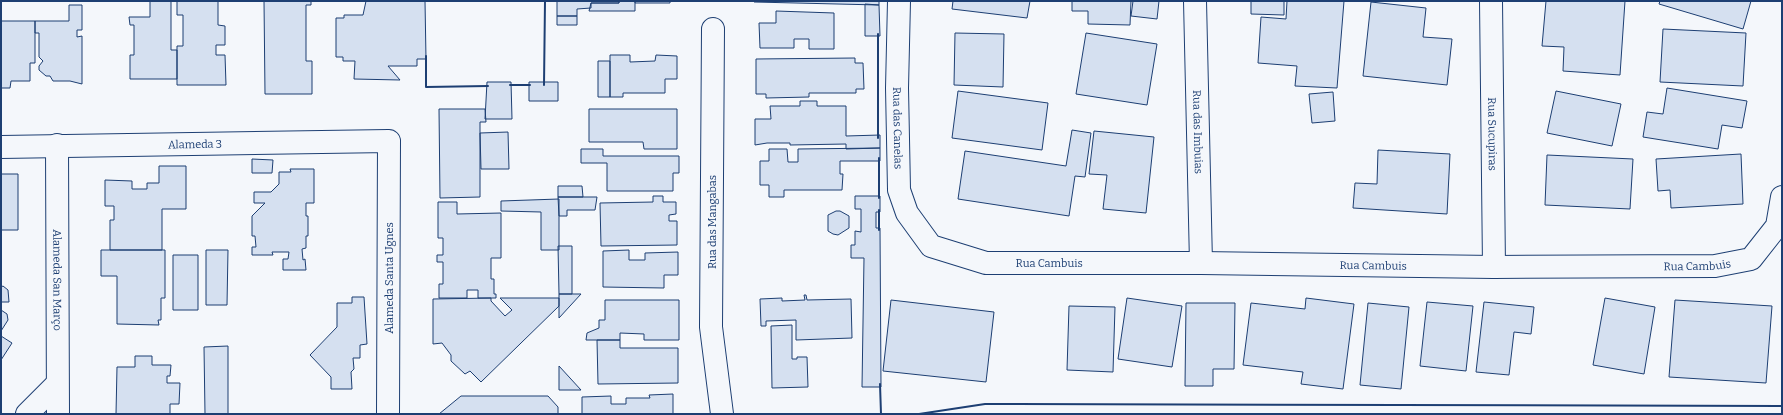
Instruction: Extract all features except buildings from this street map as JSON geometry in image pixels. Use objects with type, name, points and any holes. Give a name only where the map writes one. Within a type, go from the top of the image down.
[{"type":"street","name":"Rua das Canelas","points":[[899,1],[897,88],[899,190],[907,213],[932,246]]},
{"type":"street","name":"Rua das Imbuias","points":[[1195,1],[1201,263]]},
{"type":"street","name":"Rua Sucupiras","points":[[1490,1],[1494,267]]},
{"type":"street","name":"Rua das Mangabas","points":[[713,29],[711,327],[722,414]]},
{"type":"street","name":"Alameda 3","points":[[1,147],[389,141]]},
{"type":"street","name":"Alameda Santa Ugnes","points":[[388,414],[389,141]]},
{"type":"street","name":"Alameda San Março","points":[[57,145],[58,414]]},
{"type":"street","name":"Rua Cambuis","points":[[932,246],[986,263],[1201,263],[1494,267],[1715,266],[1751,258],[1777,226],[1782,198]]},
{"type":"street","points":[[27,414],[57,384]]},
{"type":"wall","points":[[544,85],[545,1]]},
{"type":"wall","points":[[878,34],[878,138]]},
{"type":"wall","points":[[426,56],[426,87],[488,86]]},
{"type":"wall","points":[[510,85],[530,85]]},
{"type":"wall","points":[[879,158],[879,198]]},
{"type":"wall","points":[[879,210],[879,230]]},
{"type":"wall","points":[[880,384],[881,414]]},
{"type":"wall","points":[[919,414],[985,404],[1782,406]]}]
